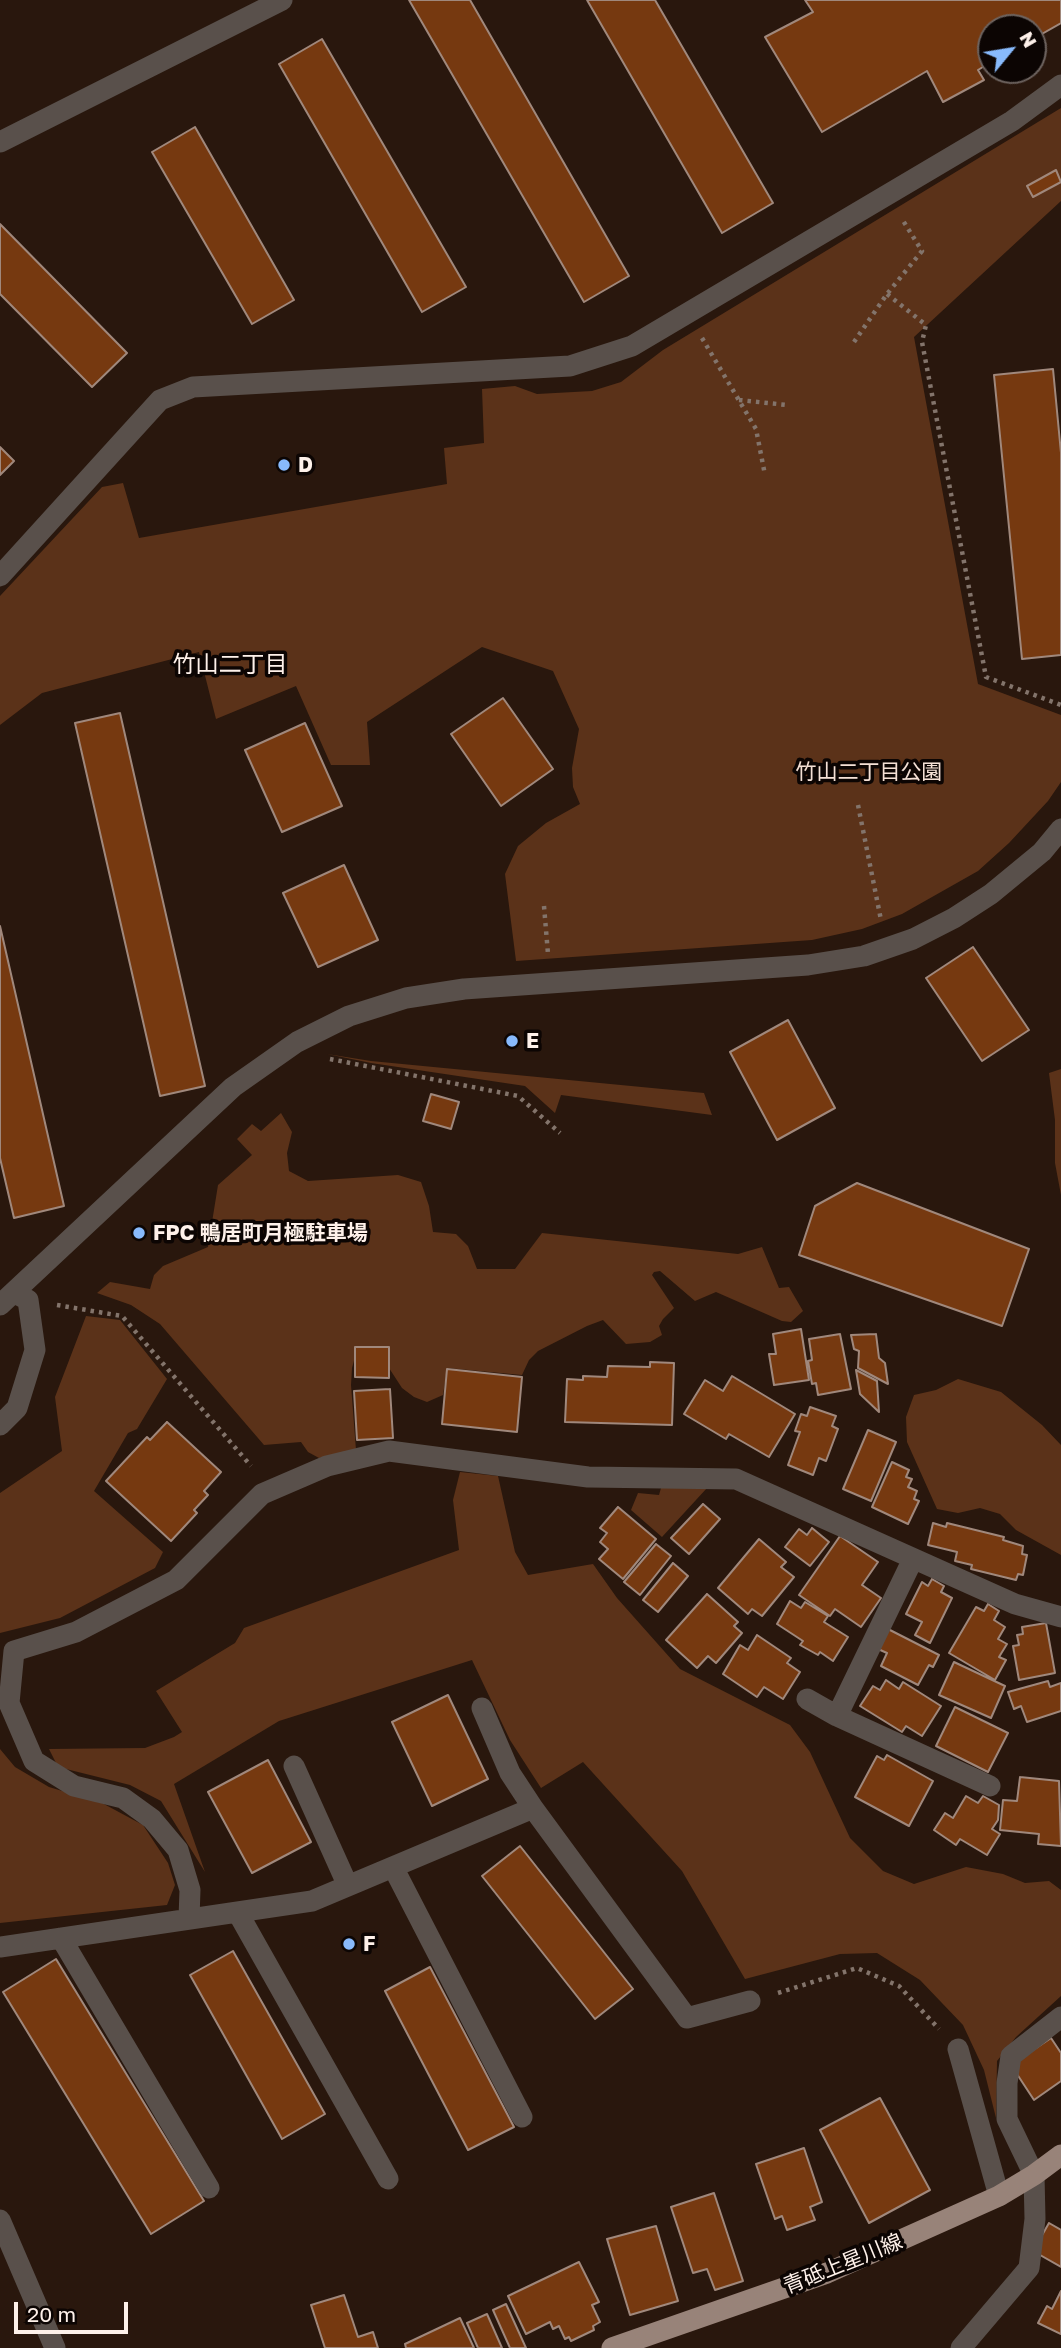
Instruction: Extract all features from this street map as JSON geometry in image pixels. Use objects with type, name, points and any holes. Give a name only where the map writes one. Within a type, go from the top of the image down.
[{"type":"main road","name":"青砥上星川線","points":[[612,2348],[827,2273],[999,2196],[1061,2155]]},
{"type":"street","points":[[0,142],[282,0]]},
{"type":"street","points":[[0,576],[160,400],[193,387],[570,366],[632,346],[1012,121],[1061,85]]},
{"type":"street","points":[[8,1299],[233,1087],[284,1050],[349,1016],[406,998],[464,989],[808,965],[864,956],[913,939],[954,918],[991,894],[1042,852],[1061,829]]},
{"type":"street","points":[[0,1425],[17,1408],[35,1350],[28,1300],[8,1299]]},
{"type":"street","points":[[189,1918],[190,1890],[178,1850],[152,1819],[123,1798],[74,1786],[34,1760],[9,1703],[14,1651],[76,1632],[176,1580],[262,1494],[327,1466],[389,1451],[588,1478],[736,1479],[1015,1604],[1061,1617]]},
{"type":"street","points":[[837,1716],[914,1559]]},
{"type":"street","points":[[807,1699],[837,1716],[990,1786]]},
{"type":"street","points":[[482,1708],[510,1773],[533,1808],[687,2018],[750,2001]]},
{"type":"street","points":[[294,1766],[348,1886]]},
{"type":"street","points":[[0,1947],[312,1901],[533,1808]]},
{"type":"street","points":[[393,1867],[522,2117]]},
{"type":"street","points":[[238,1913],[388,2179]]},
{"type":"street","points":[[61,1938],[209,2189]]},
{"type":"street","points":[[961,2348],[1029,2268],[1035,2220],[1034,2175],[1007,2119],[1007,2083],[1011,2056],[1061,2017]]},
{"type":"street","points":[[958,2049],[999,2196]]},
{"type":"street","points":[[0,2220],[55,2348]]},
{"type":"path","points":[[854,342],[887,294],[922,251]]},
{"type":"path","points":[[887,294],[926,325],[922,342],[986,677],[1061,705]]},
{"type":"path","points":[[687,314],[757,429],[765,475]]},
{"type":"path","points":[[739,400],[787,405]]},
{"type":"path","points":[[859,805],[877,901]]},
{"type":"path","points":[[544,906],[548,954]]},
{"type":"path","points":[[284,1050],[518,1096],[560,1133]]},
{"type":"path","points":[[85,1311],[122,1316],[272,1490]]},
{"type":"path","points":[[750,2001],[857,1969],[899,1986],[958,2049]]},
{"type":"green space","name":"竹山二丁目公園","points":[[1061,108],[1061,201],[914,337],[978,684],[1061,715],[1061,782],[1048,801],[1009,843],[978,871],[902,914],[862,929],[812,940],[516,961],[505,874],[518,846],[546,823],[580,804],[573,787],[572,768],[579,729],[553,671],[482,647],[367,722],[370,765],[331,765],[296,686],[216,719],[199,652],[42,693],[0,725],[0,596],[102,487],[123,483],[139,538],[447,484],[444,448],[484,443],[482,389],[515,386],[537,394],[592,391],[621,382],[663,350]]},
{"type":"green space","points":[[327,1054],[371,1061],[704,1093],[712,1115],[561,1095],[555,1113],[525,1086]]},
{"type":"green space","points":[[1061,1069],[1061,1195],[1055,1163],[1055,1120],[1049,1073]]},
{"type":"green space","points":[[281,1113],[292,1132],[287,1153],[289,1171],[308,1181],[398,1175],[421,1182],[429,1206],[433,1232],[456,1234],[468,1246],[477,1269],[515,1269],[542,1233],[738,1254],[762,1247],[779,1288],[789,1287],[803,1311],[791,1322],[782,1321],[716,1292],[695,1301],[660,1271],[654,1272],[652,1275],[674,1308],[659,1326],[662,1335],[650,1342],[626,1344],[603,1320],[538,1351],[529,1360],[522,1375],[447,1368],[443,1395],[427,1402],[402,1388],[376,1348],[358,1346],[351,1385],[356,1450],[319,1458],[308,1452],[301,1442],[264,1445],[160,1324],[131,1305],[97,1293],[110,1282],[150,1289],[154,1275],[163,1266],[208,1247],[218,1185],[252,1155],[237,1139],[252,1124],[261,1131]]},
{"type":"green space","points":[[86,1316],[120,1320],[167,1379],[137,1429],[128,1433],[94,1491],[163,1552],[155,1568],[60,1618],[0,1633],[0,1493],[62,1451],[55,1397]]},
{"type":"green space","points":[[958,1379],[1001,1392],[1042,1425],[1061,1445],[1061,1555],[1016,1530],[1000,1514],[980,1508],[958,1513],[937,1509],[907,1442],[906,1417],[914,1395],[936,1390]]},
{"type":"green space","points":[[460,1472],[498,1476],[515,1552],[528,1575],[593,1564],[617,1598],[680,1669],[790,1725],[810,1752],[850,1838],[883,1871],[914,1884],[966,1867],[1003,1874],[1025,1883],[1049,1881],[1061,1890],[1061,1996],[1016,2037],[997,2061],[996,2118],[984,2070],[963,2025],[920,1980],[877,1953],[840,1954],[745,1979],[682,1871],[583,1762],[541,1788],[510,1740],[472,1660],[279,1721],[174,1784],[205,1872],[161,1801],[130,1785],[58,1767],[49,1749],[145,1748],[182,1732],[156,1691],[235,1643],[244,1628],[459,1550],[453,1500]]},
{"type":"green space","points":[[661,1488],[707,1488],[662,1537],[631,1510],[638,1493],[659,1495]]},
{"type":"green space","points":[[0,1749],[15,1767],[49,1787],[102,1803],[143,1825],[168,1863],[175,1885],[167,1905],[0,1923]]},
{"type":"building","points":[[409,0],[470,0],[629,276],[584,302]]},
{"type":"building","points":[[587,0],[655,0],[773,203],[722,233]]},
{"type":"building","points":[[805,0],[1061,0],[1061,23],[1047,31],[1047,14],[977,14],[977,84],[943,102],[927,71],[822,132],[765,37],[813,12]]},
{"type":"building","points":[[322,39],[466,287],[422,312],[279,64]]},
{"type":"building","points":[[195,127],[294,300],[252,324],[152,152]]},
{"type":"building","points":[[1056,170],[1061,182],[1033,197],[1027,186]]},
{"type":"building","points":[[0,224],[127,353],[92,387],[0,294]]},
{"type":"building","points":[[1053,369],[1061,453],[1061,655],[1022,659],[994,375]]},
{"type":"building","points":[[0,447],[14,461],[0,475]]},
{"type":"building","points":[[503,698],[553,769],[501,806],[451,734]]},
{"type":"building","points":[[120,713],[205,1086],[160,1096],[75,723]]},
{"type":"building","points":[[305,723],[342,806],[282,832],[245,750]]},
{"type":"building","points":[[344,865],[378,940],[318,967],[283,893]]},
{"type":"building","points":[[0,926],[64,1206],[14,1218],[0,1158]]},
{"type":"building","points":[[973,947],[1029,1030],[982,1061],[926,978]]},
{"type":"building","points":[[788,1020],[835,1108],[777,1140],[730,1052]]},
{"type":"building","points":[[431,1094],[459,1102],[451,1129],[423,1121]]},
{"type":"building","points":[[857,1183],[1029,1249],[1002,1326],[799,1255],[815,1206]]},
{"type":"building","points":[[801,1329],[809,1380],[774,1385],[769,1354],[776,1354],[773,1334]]},
{"type":"building","points":[[840,1334],[851,1389],[818,1395],[816,1383],[812,1384],[808,1361],[812,1360],[809,1339]]},
{"type":"building","points":[[876,1334],[879,1358],[885,1363],[888,1384],[858,1368],[859,1351],[854,1349],[851,1335]]},
{"type":"building","points":[[355,1347],[389,1347],[389,1378],[355,1377]]},
{"type":"building","points":[[650,1362],[674,1363],[672,1425],[565,1422],[567,1379],[583,1380],[583,1376],[607,1377],[608,1366],[650,1367]]},
{"type":"building","points":[[447,1369],[522,1377],[517,1432],[442,1424]]},
{"type":"building","points":[[856,1370],[877,1381],[879,1412],[860,1394]]},
{"type":"building","points":[[732,1376],[795,1414],[769,1457],[729,1434],[726,1439],[684,1414],[705,1380],[723,1391]]},
{"type":"building","points":[[390,1389],[393,1438],[357,1440],[354,1391]]},
{"type":"building","points":[[810,1407],[836,1416],[832,1426],[838,1429],[826,1461],[819,1458],[813,1475],[788,1465],[800,1432],[795,1431],[801,1414],[807,1416]]},
{"type":"building","points":[[167,1422],[221,1472],[204,1491],[208,1495],[194,1510],[197,1513],[171,1541],[106,1481],[147,1437],[150,1440]]},
{"type":"building","points":[[868,1430],[896,1442],[871,1501],[843,1489]]},
{"type":"building","points":[[892,1462],[909,1470],[906,1477],[912,1479],[908,1487],[917,1491],[914,1499],[919,1501],[908,1524],[872,1507]]},
{"type":"building","points":[[703,1504],[720,1519],[689,1554],[671,1538]]},
{"type":"building","points":[[618,1507],[656,1539],[623,1579],[599,1559],[608,1549],[600,1542],[607,1533],[600,1528]]},
{"type":"building","points":[[933,1523],[946,1527],[947,1523],[1004,1537],[1003,1540],[1023,1546],[1022,1554],[1027,1555],[1023,1575],[1018,1574],[1016,1580],[971,1569],[972,1565],[955,1561],[957,1552],[928,1545]]},
{"type":"building","points":[[812,1528],[829,1542],[810,1566],[785,1547],[799,1529],[807,1535]]},
{"type":"building","points":[[840,1536],[878,1562],[862,1585],[881,1598],[861,1627],[835,1609],[830,1616],[799,1595]]},
{"type":"building","points":[[759,1539],[786,1562],[781,1567],[794,1577],[762,1616],[752,1609],[748,1614],[718,1588]]},
{"type":"building","points":[[656,1544],[671,1556],[640,1595],[624,1582]]},
{"type":"building","points":[[673,1563],[688,1576],[658,1612],[643,1600]]},
{"type":"building","points":[[932,1579],[944,1586],[941,1592],[952,1598],[930,1643],[915,1635],[922,1622],[906,1614],[922,1582],[928,1586]]},
{"type":"building","points":[[707,1594],[738,1622],[734,1626],[742,1633],[716,1663],[708,1656],[697,1668],[666,1640]]},
{"type":"building","points":[[790,1601],[801,1608],[805,1602],[828,1616],[824,1622],[848,1637],[833,1661],[820,1652],[818,1655],[800,1645],[803,1641],[777,1624]]},
{"type":"building","points":[[988,1604],[999,1611],[994,1620],[1005,1627],[998,1639],[1007,1644],[999,1657],[1006,1660],[995,1680],[949,1653],[976,1607],[984,1611]]},
{"type":"building","points":[[1046,1623],[1055,1673],[1019,1680],[1013,1646],[1019,1645],[1017,1635],[1023,1634],[1022,1627]]},
{"type":"building","points":[[888,1629],[939,1655],[933,1667],[929,1665],[918,1685],[881,1666],[887,1653],[878,1649]]},
{"type":"building","points":[[757,1635],[791,1658],[787,1663],[800,1672],[783,1699],[764,1687],[757,1697],[723,1674],[740,1645],[748,1650]]},
{"type":"building","points":[[954,1662],[1005,1686],[991,1718],[939,1695]]},
{"type":"building","points":[[886,1680],[899,1689],[903,1682],[941,1706],[922,1736],[906,1726],[902,1732],[860,1706],[873,1686],[880,1690]]},
{"type":"building","points":[[1048,1681],[1050,1687],[1061,1683],[1061,1711],[1027,1722],[1021,1706],[1014,1709],[1008,1692]]},
{"type":"building","points":[[448,1695],[488,1779],[432,1806],[392,1722]]},
{"type":"building","points":[[955,1707],[1008,1733],[988,1772],[936,1746]]},
{"type":"building","points":[[887,1755],[933,1781],[909,1826],[855,1797],[877,1756],[884,1760]]},
{"type":"building","points":[[268,1760],[311,1842],[252,1873],[208,1792]]},
{"type":"building","points":[[1020,1777],[1059,1781],[1061,1846],[1038,1844],[1039,1834],[1000,1830],[1003,1800],[1017,1801]]},
{"type":"building","points":[[966,1796],[978,1803],[983,1796],[999,1805],[998,1820],[992,1829],[1000,1834],[987,1855],[960,1839],[956,1845],[934,1830],[945,1813],[953,1818]]},
{"type":"building","points":[[520,1846],[633,1989],[595,2019],[482,1876]]},
{"type":"building","points":[[233,1951],[325,2114],[282,2139],[190,1975]]},
{"type":"building","points":[[56,1959],[204,2201],[151,2234],[3,1992]]},
{"type":"building","points":[[430,1967],[514,2127],[468,2150],[385,1991]]},
{"type":"building","points":[[1051,2038],[1061,2053],[1061,2081],[1034,2100],[1011,2065]]},
{"type":"building","points":[[880,2098],[930,2190],[869,2223],[820,2130]]},
{"type":"building","points":[[804,2148],[822,2202],[810,2207],[815,2220],[787,2230],[782,2216],[775,2219],[756,2164]]},
{"type":"building","points":[[714,2193],[743,2281],[715,2290],[707,2269],[693,2273],[671,2207]]},
{"type":"building","points":[[1049,2223],[1061,2230],[1061,2267],[1033,2251]]},
{"type":"building","points":[[656,2226],[678,2301],[630,2315],[607,2239]]},
{"type":"building","points":[[579,2262],[599,2302],[592,2305],[600,2322],[593,2326],[594,2330],[571,2341],[569,2337],[565,2339],[559,2326],[553,2329],[550,2322],[526,2334],[508,2296]]},
{"type":"building","points":[[1061,2291],[1061,2334],[1038,2323],[1047,2306],[1052,2309]]},
{"type":"building","points":[[344,2295],[358,2337],[373,2332],[378,2348],[325,2348],[311,2305]]},
{"type":"building","points":[[506,2304],[526,2348],[510,2348],[493,2310]]},
{"type":"building","points":[[487,2314],[502,2348],[478,2348],[467,2323]]},
{"type":"building","points":[[460,2318],[474,2348],[406,2348],[405,2344]]},
{"type":"place","name":"D","points":[[284,465]]},
{"type":"place","name":"E","points":[[512,1041]]},
{"type":"place","name":"FPC 鴨居町月極駐車場","points":[[139,1233]]},
{"type":"place","name":"F","points":[[349,1944]]},
{"type":"district","name":"竹山二丁目","points":[[230,665]]}]
